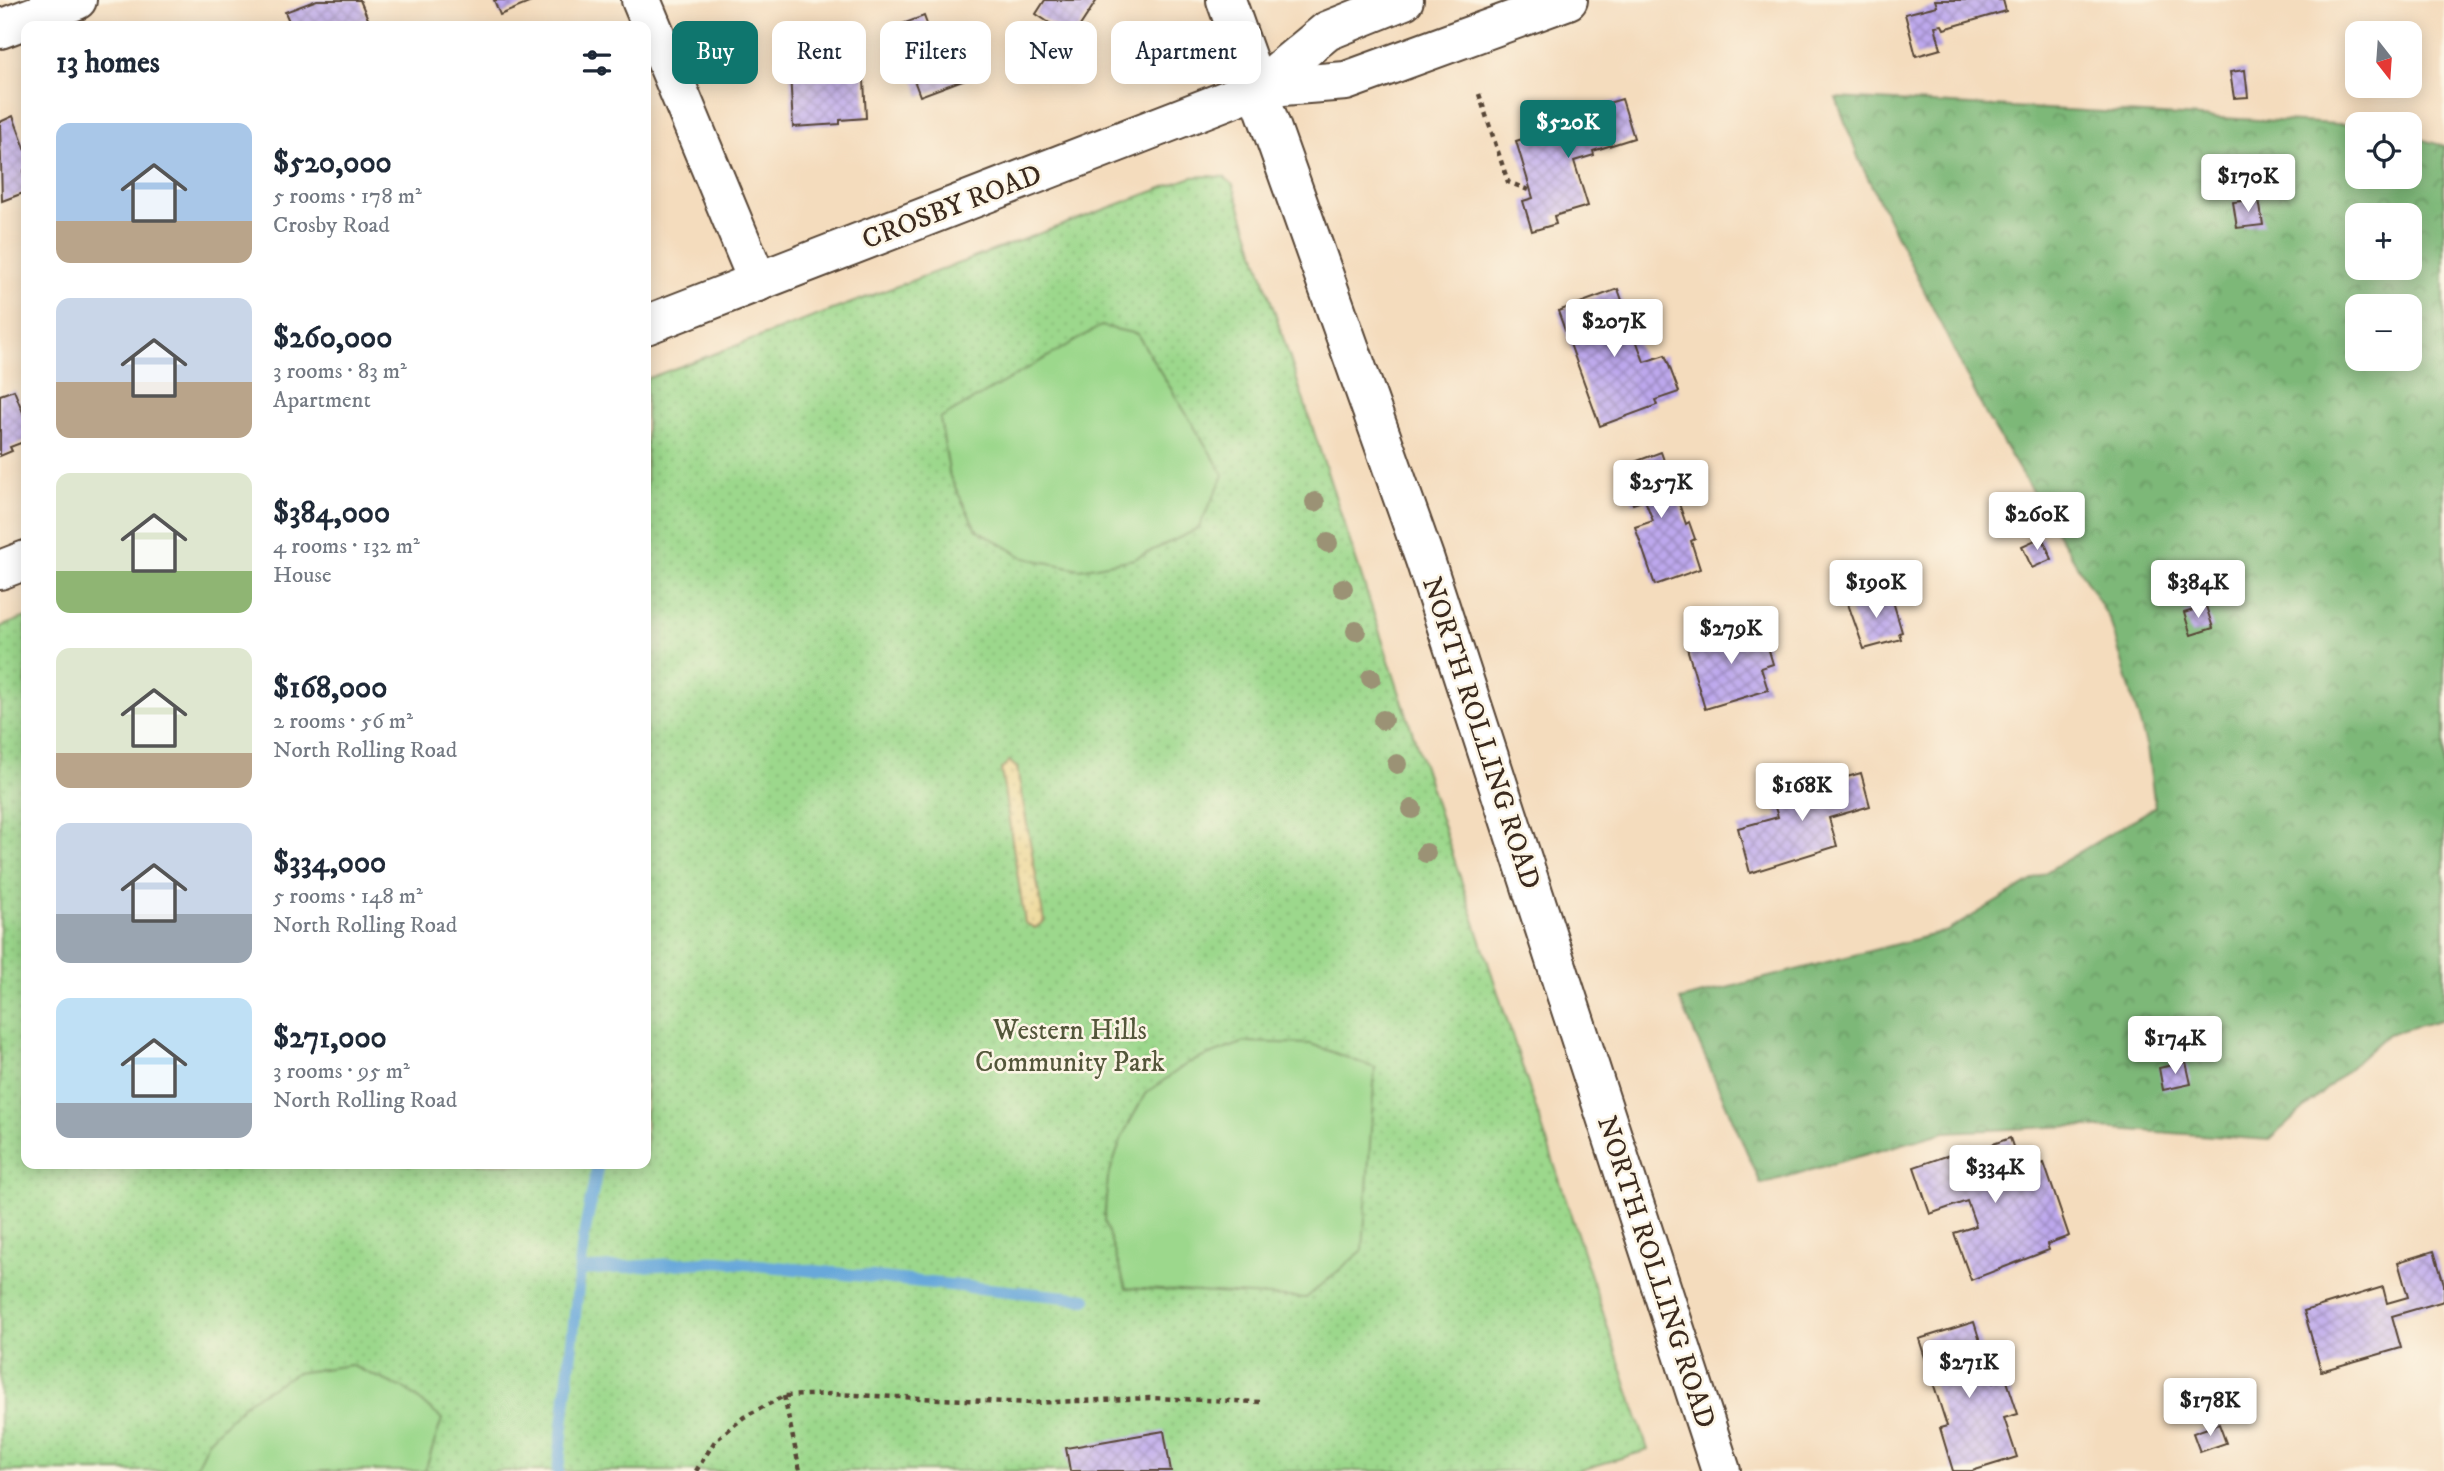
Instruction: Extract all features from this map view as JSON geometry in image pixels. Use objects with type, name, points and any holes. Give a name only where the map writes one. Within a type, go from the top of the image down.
[{"type":"main road","points":[[21,21],[77,0]]},
{"type":"main road","points":[[641,0],[650,21]]},
{"type":"main road","name":"NORTH ROLLING ROAD","points":[[1226,0],[1425,560],[1721,1471]]},
{"type":"main road","name":"CROSBY ROAD","points":[[1258,88],[1327,32],[1404,0]]},
{"type":"main road","name":"CROSBY ROAD","points":[[651,323],[1258,88],[1346,81],[1568,0]]},
{"type":"main road","points":[[0,29],[21,21]]},
{"type":"main road","points":[[651,24],[758,282]]},
{"type":"main road","points":[[0,570],[21,562]]},
{"type":"path","points":[[1479,94],[1508,182],[1531,191]]},
{"type":"path","points":[[696,1471],[715,1441],[744,1417],[784,1396],[832,1395],[1030,1403],[1150,1398],[1260,1402]]},
{"type":"path","points":[[784,1396],[800,1471]]},
{"type":"green space","points":[[1836,98],[2345,124],[2345,189],[2422,189],[2422,140],[2444,146],[2444,1019],[2388,1034],[2269,1140],[2073,1126],[1945,1132],[1761,1184],[1680,1000],[1947,931],[2155,807],[2147,748],[2110,620],[1986,415],[1860,162]]},
{"type":"green space","name":"Western Hills Community Park","points":[[1192,177],[1224,177],[1233,185],[1648,1450],[1577,1471],[0,1471],[0,627],[21,619],[21,1169],[651,1169],[651,377]]},
{"type":"green space","points":[[1101,326],[1137,334],[1224,475],[1198,529],[1134,559],[1080,569],[1025,558],[976,529],[950,477],[940,419]]},
{"type":"green space","points":[[1245,1042],[1311,1044],[1375,1068],[1363,1250],[1306,1298],[1126,1288],[1104,1220],[1108,1178],[1122,1137],[1145,1094],[1188,1063]]},
{"type":"green space","points":[[350,1365],[407,1390],[442,1419],[425,1471],[194,1471],[208,1441],[248,1401],[296,1373]]},
{"type":"sand","points":[[1009,761],[1017,768],[1044,921],[1035,928],[1025,923],[1001,770]]},
{"type":"building","points":[[317,0],[360,0],[369,21],[289,21],[285,12]]},
{"type":"building","points":[[494,0],[536,0],[500,15]]},
{"type":"building","points":[[1045,0],[1097,0],[1083,21],[1046,21],[1036,14]]},
{"type":"building","points":[[1935,0],[2003,0],[2006,11],[1944,29],[1942,25],[1935,26],[1941,49],[1916,56],[1905,14],[1937,6]]},
{"type":"building","points":[[924,16],[926,21],[910,21]]},
{"type":"building","points":[[2245,70],[2248,97],[2234,98],[2230,72]]},
{"type":"building","points":[[791,84],[864,84],[866,118],[840,120],[840,124],[793,127]]},
{"type":"building","points":[[915,84],[952,84],[920,96]]},
{"type":"building","points":[[1622,99],[1634,138],[1593,151],[1594,155],[1574,161],[1588,206],[1554,216],[1556,224],[1532,231],[1523,201],[1533,198],[1516,141],[1577,122],[1574,113]]},
{"type":"building","points":[[13,116],[21,138],[21,194],[2,201],[0,122]]},
{"type":"building","points":[[2259,199],[2263,225],[2237,228],[2233,202]]},
{"type":"building","points":[[1618,289],[1644,362],[1665,355],[1679,392],[1655,400],[1657,405],[1600,426],[1558,311]]},
{"type":"building","points":[[14,390],[21,408],[21,443],[10,447],[12,451],[0,456],[0,395]]},
{"type":"building","points":[[1661,452],[1686,524],[1689,522],[1695,539],[1691,541],[1700,569],[1655,585],[1635,527],[1653,521],[1645,500],[1633,504],[1621,467]]},
{"type":"building","points":[[2042,537],[2052,559],[2032,568],[2022,546]]},
{"type":"building","points":[[1890,591],[1902,632],[1899,633],[1901,639],[1864,649],[1848,604]]},
{"type":"building","points":[[2206,606],[2213,628],[2191,635],[2184,613]]},
{"type":"building","points":[[1752,620],[1755,629],[1762,627],[1773,664],[1761,668],[1768,690],[1705,709],[1687,648],[1744,631],[1742,622]]},
{"type":"building","points":[[1861,773],[1870,806],[1829,818],[1837,846],[1750,873],[1738,828],[1778,817],[1772,798]]},
{"type":"building","points":[[2186,1062],[2191,1084],[2163,1090],[2159,1068]]},
{"type":"building","points":[[2010,1138],[2021,1170],[2044,1163],[2069,1236],[2047,1244],[2049,1250],[1971,1280],[1954,1233],[1976,1226],[1967,1201],[1930,1214],[1914,1167],[1958,1152],[1959,1156]]},
{"type":"building","points":[[2434,1251],[2444,1284],[2444,1301],[2392,1316],[2401,1348],[2321,1371],[2304,1311],[2383,1287],[2387,1303],[2408,1297],[2398,1262]]},
{"type":"building","points":[[1974,1322],[1993,1383],[2006,1378],[2018,1414],[2004,1418],[2017,1457],[1972,1471],[1953,1471],[1940,1428],[1947,1426],[1919,1339]]},
{"type":"building","points":[[2219,1424],[2226,1443],[2200,1452],[2193,1433]]},
{"type":"building","points":[[1164,1431],[1171,1471],[1070,1471],[1066,1448]]},
{"type":"waterway","points":[[558,1471],[583,1241],[597,1169]]},
{"type":"waterway","points":[[580,1270],[719,1261],[1086,1299]]}]
